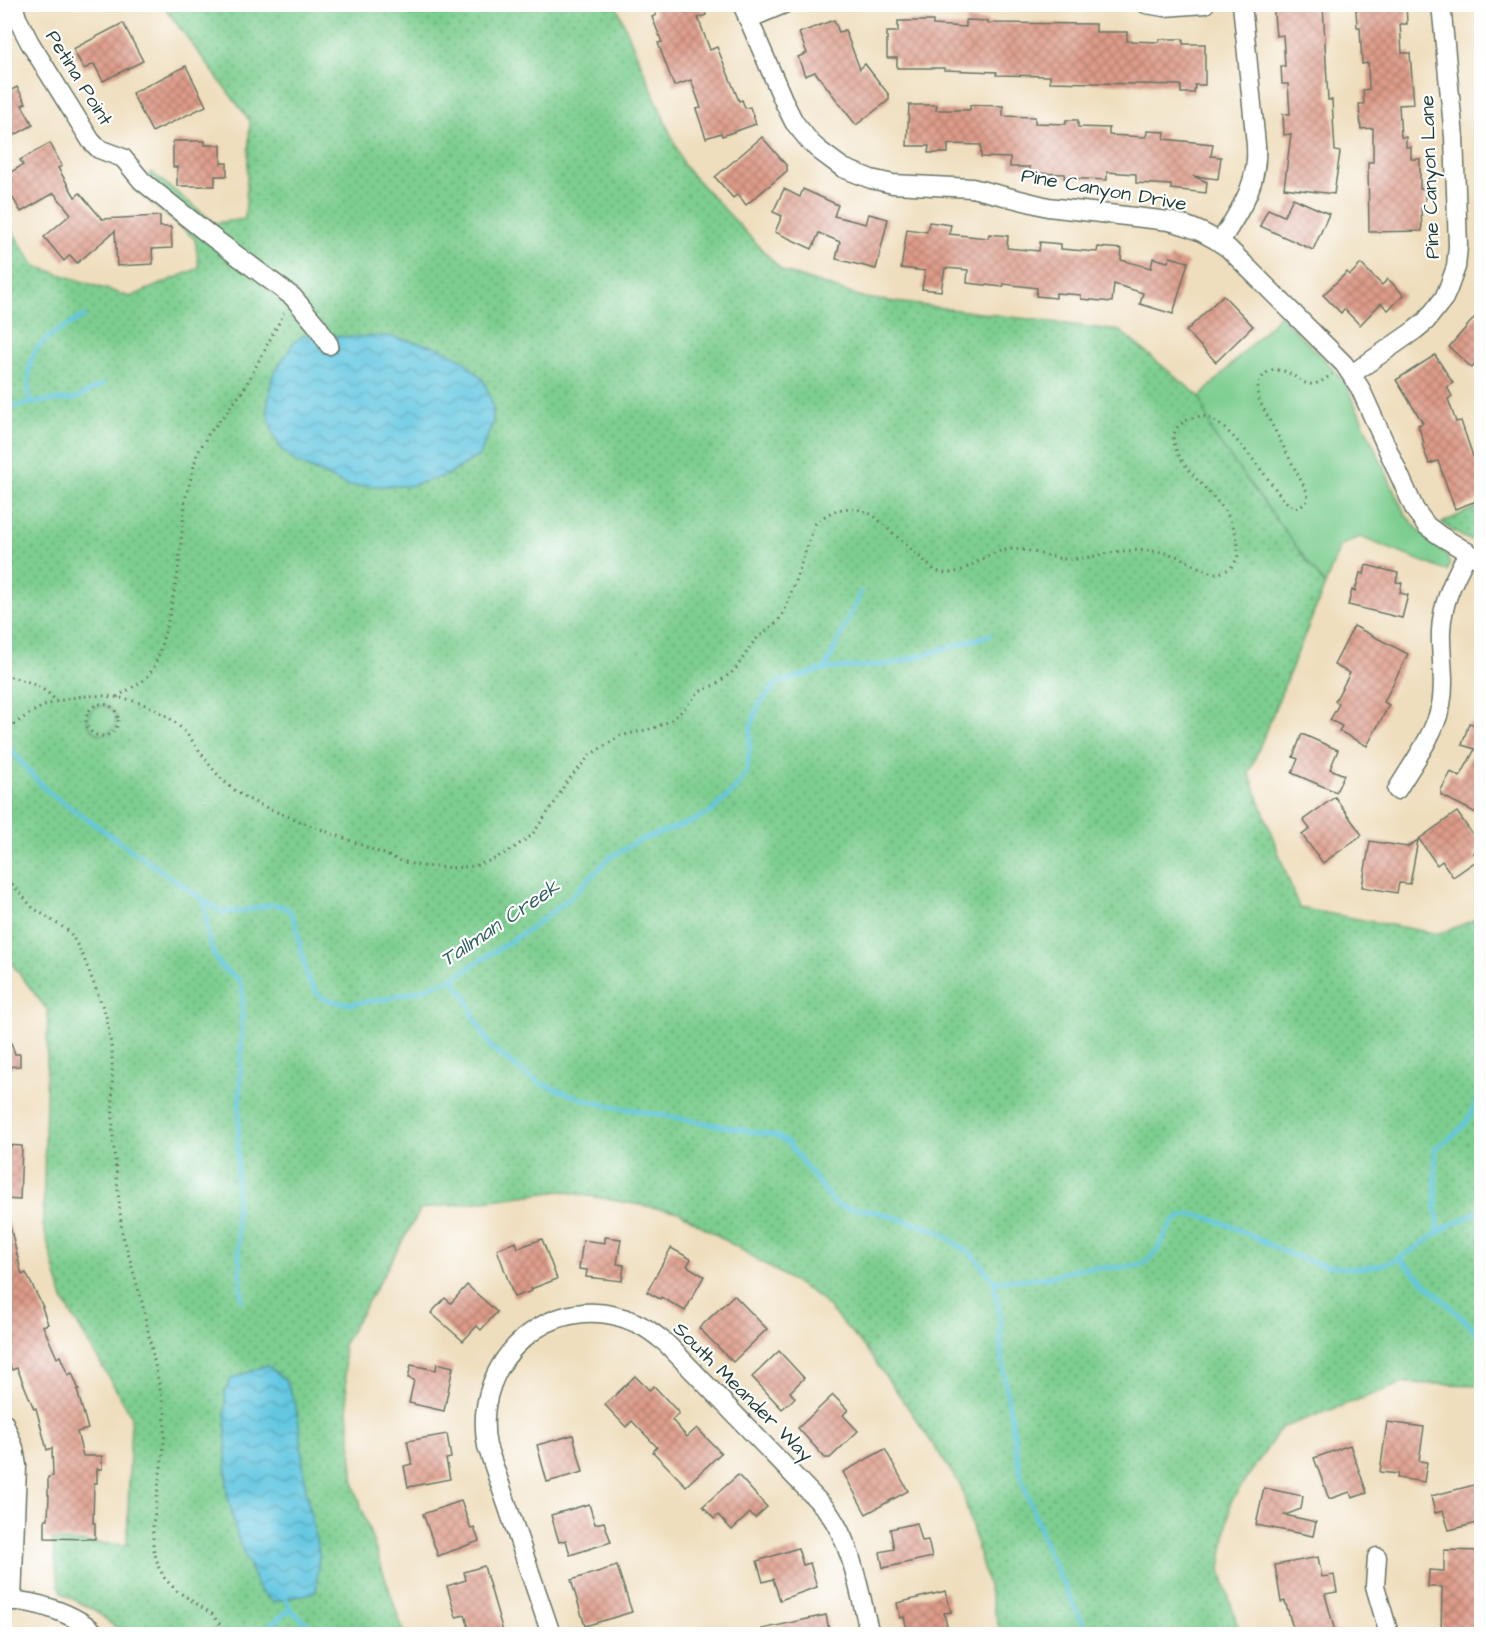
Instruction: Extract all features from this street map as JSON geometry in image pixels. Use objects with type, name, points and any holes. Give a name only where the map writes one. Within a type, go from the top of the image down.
[{"type":"street","name":"Petina Point","points":[[13,4],[17,18],[30,43],[91,141],[99,149],[123,158],[142,181],[293,297]]},
{"type":"street","points":[[745,12],[784,4]]},
{"type":"street","points":[[1146,4],[1164,7],[1205,4]]},
{"type":"street","points":[[1220,242],[1249,192],[1256,165],[1242,4]]},
{"type":"street","name":"Pine Canyon Lane","points":[[1344,373],[1426,321],[1444,298],[1456,267],[1458,246],[1454,137],[1441,4]]},
{"type":"street","name":"Pine Canyon Drive","points":[[745,12],[794,122],[811,143],[849,171],[893,184],[972,188],[1048,207],[1169,221],[1195,229],[1220,242],[1234,253],[1344,364],[1344,373],[1360,388],[1415,510],[1427,526],[1451,544],[1477,556]]},
{"type":"street","points":[[293,297],[318,327],[329,345]]},
{"type":"street","points":[[1397,790],[1438,717],[1443,691],[1441,630],[1444,609],[1451,588],[1477,556]]},
{"type":"street","name":"South Meander Way","points":[[551,1635],[487,1446],[484,1428],[485,1408],[497,1372],[508,1353],[521,1340],[534,1330],[558,1318],[579,1314],[597,1314],[610,1315],[636,1323],[667,1344],[826,1509],[843,1539],[870,1635]]},
{"type":"street","points":[[4,1423],[14,1448],[17,1466],[8,1601],[36,1604],[65,1614],[96,1635]]},
{"type":"street","points":[[1377,1557],[1375,1586],[1389,1635]]},
{"type":"path","points":[[117,697],[148,676],[158,657],[178,572],[185,501],[197,454],[208,435],[243,391],[293,297]]},
{"type":"path","points":[[4,732],[40,708],[74,697],[117,697],[144,704],[171,720],[184,732],[222,780],[241,794],[268,808],[411,863],[438,868],[474,866],[492,860],[532,836],[565,784],[590,755],[620,736],[654,728],[670,721],[699,692],[716,684],[735,670],[754,641],[778,621],[785,610],[815,524],[831,512],[853,507],[873,515],[934,570],[943,574],[955,573],[983,557],[1006,549],[1020,549],[1064,559],[1114,551],[1146,550],[1178,557],[1216,573],[1223,572],[1230,569],[1237,561],[1238,552],[1234,531],[1224,510],[1180,459],[1174,448],[1175,432],[1184,422],[1193,417],[1208,418],[1236,439],[1284,500],[1294,508],[1300,507],[1307,501],[1306,492],[1259,400],[1257,388],[1262,378],[1271,370],[1284,371],[1306,384],[1313,385],[1344,373]]},
{"type":"path","points":[[4,675],[29,682],[46,690],[56,701]]},
{"type":"path","points":[[102,704],[103,696]]},
{"type":"path","points":[[102,704],[116,711],[119,722],[118,727],[110,735],[100,736],[90,732],[86,716],[92,708],[102,704]]},
{"type":"path","points":[[4,875],[33,908],[70,932],[83,956],[106,1014],[112,1051],[112,1139],[121,1224],[124,1243],[142,1302],[165,1413],[164,1445],[153,1525],[153,1547],[165,1579],[177,1591],[212,1614],[227,1635]]},
{"type":"green space","points":[[177,5],[616,5],[684,166],[782,271],[865,298],[1120,331],[1200,397],[1213,434],[1325,585],[1249,773],[1299,908],[1439,934],[1481,917],[1481,1385],[1404,1383],[1281,1428],[1231,1501],[1220,1568],[1240,1634],[1003,1634],[1000,1631],[961,1486],[865,1348],[819,1297],[679,1212],[561,1191],[421,1209],[343,1345],[354,1485],[404,1634],[140,1634],[116,1628],[96,1611],[63,1594],[59,1586],[52,1540],[127,1545],[131,1415],[63,1300],[43,1225],[48,1011],[5,955],[4,219],[35,266],[130,297],[199,268],[195,239],[133,188],[143,184],[151,172],[215,223],[245,219],[250,121],[167,11]]},
{"type":"green space","points":[[1280,315],[1346,385],[1405,514],[1422,534],[1445,553],[1450,565],[1447,571],[1360,537],[1340,546],[1325,585],[1213,434],[1200,397]]},
{"type":"green space","points":[[1481,505],[1481,543],[1460,536],[1442,523]]},
{"type":"green space","points":[[102,706],[112,710],[116,720],[112,730],[102,734],[92,730],[88,720],[92,710]]},
{"type":"water","points":[[304,335],[388,336],[441,348],[465,361],[484,381],[493,406],[493,423],[480,455],[448,475],[409,486],[348,486],[296,462],[281,449],[273,434],[267,410],[272,377],[293,343]]},
{"type":"water","points":[[267,1365],[286,1381],[295,1402],[306,1491],[319,1554],[316,1592],[274,1602],[259,1590],[237,1536],[227,1493],[225,1392],[231,1379]]},
{"type":"building","points":[[652,4],[702,4],[706,15],[698,18],[710,50],[717,47],[739,101],[742,100],[745,108],[750,107],[756,124],[722,136],[721,133],[706,138],[696,109],[701,108],[691,80],[674,86],[658,43],[662,42],[652,17],[656,15]]},
{"type":"building","points":[[1273,4],[1323,4],[1328,100],[1332,100],[1335,151],[1340,152],[1334,194],[1284,188],[1291,134],[1284,135],[1283,114],[1290,114],[1288,84],[1282,84],[1281,66],[1285,66],[1283,35],[1276,36]]},
{"type":"building","points":[[1360,4],[1406,4],[1407,24],[1400,24],[1402,53],[1410,53],[1414,104],[1399,105],[1401,137],[1406,137],[1406,147],[1411,147],[1411,159],[1420,159],[1420,189],[1425,188],[1425,208],[1421,208],[1422,231],[1369,232],[1368,162],[1373,162],[1373,128],[1361,129],[1359,104],[1364,104],[1363,90],[1369,89],[1368,63],[1362,64],[1360,27],[1357,27],[1356,10],[1360,9]]},
{"type":"building","points":[[834,20],[839,32],[845,30],[860,69],[865,64],[889,95],[889,100],[856,125],[815,72],[805,76],[798,57],[807,53],[799,33]]},
{"type":"building","points":[[966,20],[988,21],[987,23],[1096,24],[1096,32],[1127,32],[1127,41],[1159,42],[1159,39],[1183,39],[1183,44],[1205,44],[1205,85],[1195,85],[1194,93],[1181,93],[1181,85],[1050,82],[1050,76],[996,75],[997,72],[944,70],[944,68],[897,68],[897,58],[887,58],[887,32],[898,32],[898,21],[933,21],[933,25],[966,27]]},
{"type":"building","points":[[123,23],[143,61],[103,81],[94,64],[84,69],[73,49]]},
{"type":"building","points":[[186,66],[206,106],[152,132],[132,93]]},
{"type":"building","points":[[17,87],[26,103],[22,105],[33,125],[4,141],[4,94]]},
{"type":"building","points":[[909,105],[937,105],[936,110],[970,110],[970,105],[1003,106],[1003,116],[1035,117],[1035,123],[1066,124],[1066,120],[1078,120],[1078,127],[1109,128],[1109,135],[1146,137],[1147,131],[1165,132],[1164,139],[1213,144],[1211,156],[1221,157],[1218,179],[1193,176],[1207,182],[1206,193],[1171,189],[1171,185],[1136,183],[1136,174],[1107,172],[1107,180],[1064,178],[1065,174],[1030,173],[1030,167],[1010,167],[1010,158],[981,157],[981,145],[948,144],[948,153],[928,153],[929,146],[907,146]]},
{"type":"building","points":[[762,137],[787,166],[787,171],[746,205],[738,194],[733,198],[715,177]]},
{"type":"building","points":[[173,141],[205,141],[205,145],[221,145],[221,163],[227,163],[227,176],[215,176],[215,186],[177,186],[177,167],[173,167]]},
{"type":"building","points":[[50,143],[62,166],[58,168],[75,197],[80,193],[102,219],[160,216],[160,227],[171,227],[172,248],[152,249],[153,264],[117,266],[115,231],[77,263],[70,255],[64,261],[44,237],[71,214],[54,193],[21,212],[4,183],[4,176],[23,165],[20,160]]},
{"type":"building","points":[[784,189],[800,197],[803,189],[838,205],[834,216],[866,224],[869,214],[888,219],[876,269],[836,259],[840,242],[819,233],[812,249],[775,232],[782,216],[773,212]]},
{"type":"building","points":[[1293,198],[1329,214],[1313,250],[1260,226],[1268,209],[1284,216]]},
{"type":"building","points":[[929,222],[951,225],[949,234],[988,238],[989,234],[1008,236],[1007,248],[1039,251],[1040,242],[1061,244],[1061,249],[1097,252],[1098,247],[1122,249],[1121,260],[1151,268],[1153,258],[1168,262],[1170,257],[1188,262],[1173,314],[1140,304],[1143,293],[1114,284],[1112,302],[1081,299],[1081,295],[1056,293],[1056,298],[1036,296],[1037,288],[967,283],[968,270],[945,268],[941,291],[922,289],[925,271],[901,268],[907,229],[927,232]]},
{"type":"building","points":[[1361,264],[1382,285],[1388,279],[1404,295],[1388,310],[1381,303],[1360,325],[1344,309],[1341,313],[1323,295],[1347,272],[1350,275]]},
{"type":"building","points":[[1223,295],[1253,326],[1216,362],[1186,331]]},
{"type":"building","points":[[1482,309],[1482,369],[1475,364],[1472,368],[1449,347]]},
{"type":"building","points":[[1435,355],[1453,383],[1447,387],[1452,396],[1448,399],[1456,422],[1461,421],[1473,456],[1482,453],[1482,499],[1455,509],[1438,461],[1429,464],[1418,425],[1423,423],[1396,380]]},
{"type":"building","points":[[1366,565],[1398,573],[1396,582],[1402,583],[1400,593],[1408,595],[1402,618],[1348,605],[1352,590],[1355,591],[1360,573],[1364,574]]},
{"type":"building","points":[[1354,626],[1408,654],[1384,702],[1389,705],[1367,746],[1339,731],[1342,726],[1330,720],[1339,704],[1335,701],[1350,673],[1334,665]]},
{"type":"building","points":[[1469,723],[1482,727],[1482,816],[1441,795],[1441,790],[1451,772],[1460,777],[1475,749],[1462,745]]},
{"type":"building","points":[[1302,734],[1338,750],[1330,769],[1344,775],[1336,792],[1292,773],[1298,759],[1293,757]]},
{"type":"building","points":[[1335,797],[1362,835],[1323,863],[1302,835],[1310,829],[1303,820]]},
{"type":"building","points":[[1457,812],[1482,848],[1474,853],[1479,859],[1453,877],[1442,861],[1437,865],[1419,839]]},
{"type":"building","points":[[1418,840],[1410,884],[1399,883],[1397,893],[1362,887],[1370,841],[1407,847]]},
{"type":"building","points":[[4,1029],[6,1029],[15,1054],[20,1054],[20,1066],[4,1067]]},
{"type":"building","points":[[4,1145],[22,1146],[20,1200],[4,1199]]},
{"type":"building","points":[[4,1222],[9,1222],[22,1275],[26,1273],[43,1307],[48,1324],[43,1326],[57,1358],[60,1356],[68,1375],[72,1373],[79,1390],[77,1390],[88,1429],[77,1432],[83,1456],[102,1456],[102,1469],[97,1469],[97,1483],[94,1483],[95,1539],[45,1538],[45,1519],[48,1519],[48,1477],[53,1476],[52,1448],[47,1450],[36,1408],[34,1409],[17,1368],[12,1370],[4,1354]]},
{"type":"building","points":[[605,1237],[621,1239],[617,1264],[624,1265],[622,1281],[586,1277],[587,1270],[579,1269],[583,1240],[605,1243]]},
{"type":"building","points":[[542,1239],[557,1279],[514,1297],[497,1249],[516,1242],[518,1248]]},
{"type":"building","points":[[671,1248],[691,1259],[687,1266],[704,1276],[685,1311],[647,1292]]},
{"type":"building","points":[[467,1285],[497,1312],[481,1330],[477,1326],[463,1341],[431,1313],[445,1298],[451,1303]]},
{"type":"building","points":[[734,1295],[767,1329],[733,1362],[699,1328]]},
{"type":"building","points":[[779,1351],[804,1378],[790,1392],[795,1398],[782,1409],[752,1377]]},
{"type":"building","points":[[437,1363],[453,1367],[444,1411],[409,1403],[414,1380],[408,1378],[411,1365],[436,1370]]},
{"type":"building","points":[[635,1376],[649,1390],[654,1386],[679,1413],[672,1420],[687,1437],[697,1428],[721,1453],[686,1486],[653,1452],[657,1447],[632,1421],[626,1427],[605,1405]]},
{"type":"building","points":[[833,1395],[848,1410],[843,1415],[858,1431],[830,1458],[825,1458],[798,1428]]},
{"type":"building","points":[[1387,1422],[1424,1427],[1419,1461],[1427,1462],[1424,1482],[1397,1478],[1398,1474],[1380,1472]]},
{"type":"building","points":[[447,1434],[451,1458],[446,1459],[450,1479],[408,1487],[404,1466],[412,1464],[407,1441]]},
{"type":"building","points":[[573,1435],[583,1472],[547,1482],[537,1445]]},
{"type":"building","points":[[1350,1445],[1367,1493],[1352,1498],[1350,1492],[1329,1499],[1314,1458]]},
{"type":"building","points":[[885,1449],[908,1491],[866,1514],[843,1472]]},
{"type":"building","points":[[738,1475],[767,1507],[755,1518],[750,1513],[732,1530],[718,1515],[714,1519],[703,1506]]},
{"type":"building","points":[[1482,1483],[1482,1522],[1449,1530],[1443,1511],[1435,1513],[1431,1496]]},
{"type":"building","points":[[1264,1488],[1303,1496],[1301,1509],[1285,1515],[1316,1522],[1313,1536],[1256,1525]]},
{"type":"building","points":[[461,1501],[471,1529],[474,1528],[479,1541],[438,1556],[423,1514]]},
{"type":"building","points":[[589,1504],[595,1524],[604,1522],[611,1542],[570,1555],[566,1540],[559,1542],[551,1515]]},
{"type":"building","points":[[917,1523],[922,1541],[928,1540],[932,1557],[883,1568],[880,1552],[894,1549],[890,1529]]},
{"type":"building","points":[[798,1548],[803,1565],[810,1563],[817,1587],[780,1600],[773,1579],[763,1582],[757,1561]]},
{"type":"building","points":[[1444,1550],[1482,1551],[1478,1611],[1481,1611],[1481,1631],[1476,1631],[1476,1635],[1441,1635],[1442,1587],[1428,1587],[1429,1570],[1444,1571]]},
{"type":"building","points":[[1318,1557],[1322,1577],[1334,1575],[1337,1592],[1325,1594],[1336,1635],[1295,1635],[1285,1601],[1281,1602],[1275,1565]]},
{"type":"building","points":[[484,1566],[504,1635],[471,1635],[465,1615],[456,1617],[447,1586],[466,1580],[464,1572]]},
{"type":"building","points":[[617,1566],[632,1612],[585,1626],[571,1580]]},
{"type":"building","points":[[946,1591],[951,1612],[944,1613],[949,1635],[908,1635],[904,1617],[900,1618],[897,1603]]},
{"type":"building","points":[[826,1615],[830,1635],[762,1635],[762,1629]]},
{"type":"waterway","points":[[29,404],[32,357],[43,342],[84,316]]},
{"type":"waterway","points":[[4,408],[44,401],[75,399],[103,384]]},
{"type":"waterway","points":[[825,669],[861,592]]},
{"type":"waterway","name":"Tallman Creek","points":[[4,741],[48,792],[221,912],[242,911],[269,905],[279,905],[288,909],[296,926],[307,977],[314,989],[322,998],[350,1004],[385,999],[453,978],[528,930],[569,899],[609,858],[640,840],[689,823],[711,812],[734,790],[746,774],[751,727],[755,715],[759,705],[777,683],[825,669],[892,664],[990,635]]},
{"type":"waterway","points":[[205,901],[210,943],[216,959],[225,970],[237,978],[243,994],[236,1210],[242,1300]]},
{"type":"waterway","points":[[453,978],[467,998],[475,1020],[491,1047],[525,1074],[542,1084],[585,1100],[611,1106],[777,1136],[788,1143],[834,1203],[842,1207],[877,1212],[937,1230],[974,1256],[994,1281],[1048,1277],[1084,1268],[1138,1265],[1147,1261],[1154,1254],[1174,1222],[1181,1217],[1191,1215],[1221,1222],[1302,1259],[1334,1267],[1367,1267],[1399,1258],[1445,1228],[1482,1210]]},
{"type":"waterway","points":[[1439,1233],[1435,1149],[1467,1122],[1482,1090]]},
{"type":"waterway","points":[[1399,1258],[1482,1337]]},
{"type":"waterway","points":[[994,1281],[1000,1317],[1001,1351],[1021,1477],[1049,1555],[1088,1634]]},
{"type":"waterway","points":[[271,1625],[290,1609],[285,1596]]},
{"type":"waterway","points":[[290,1609],[310,1626]]}]
